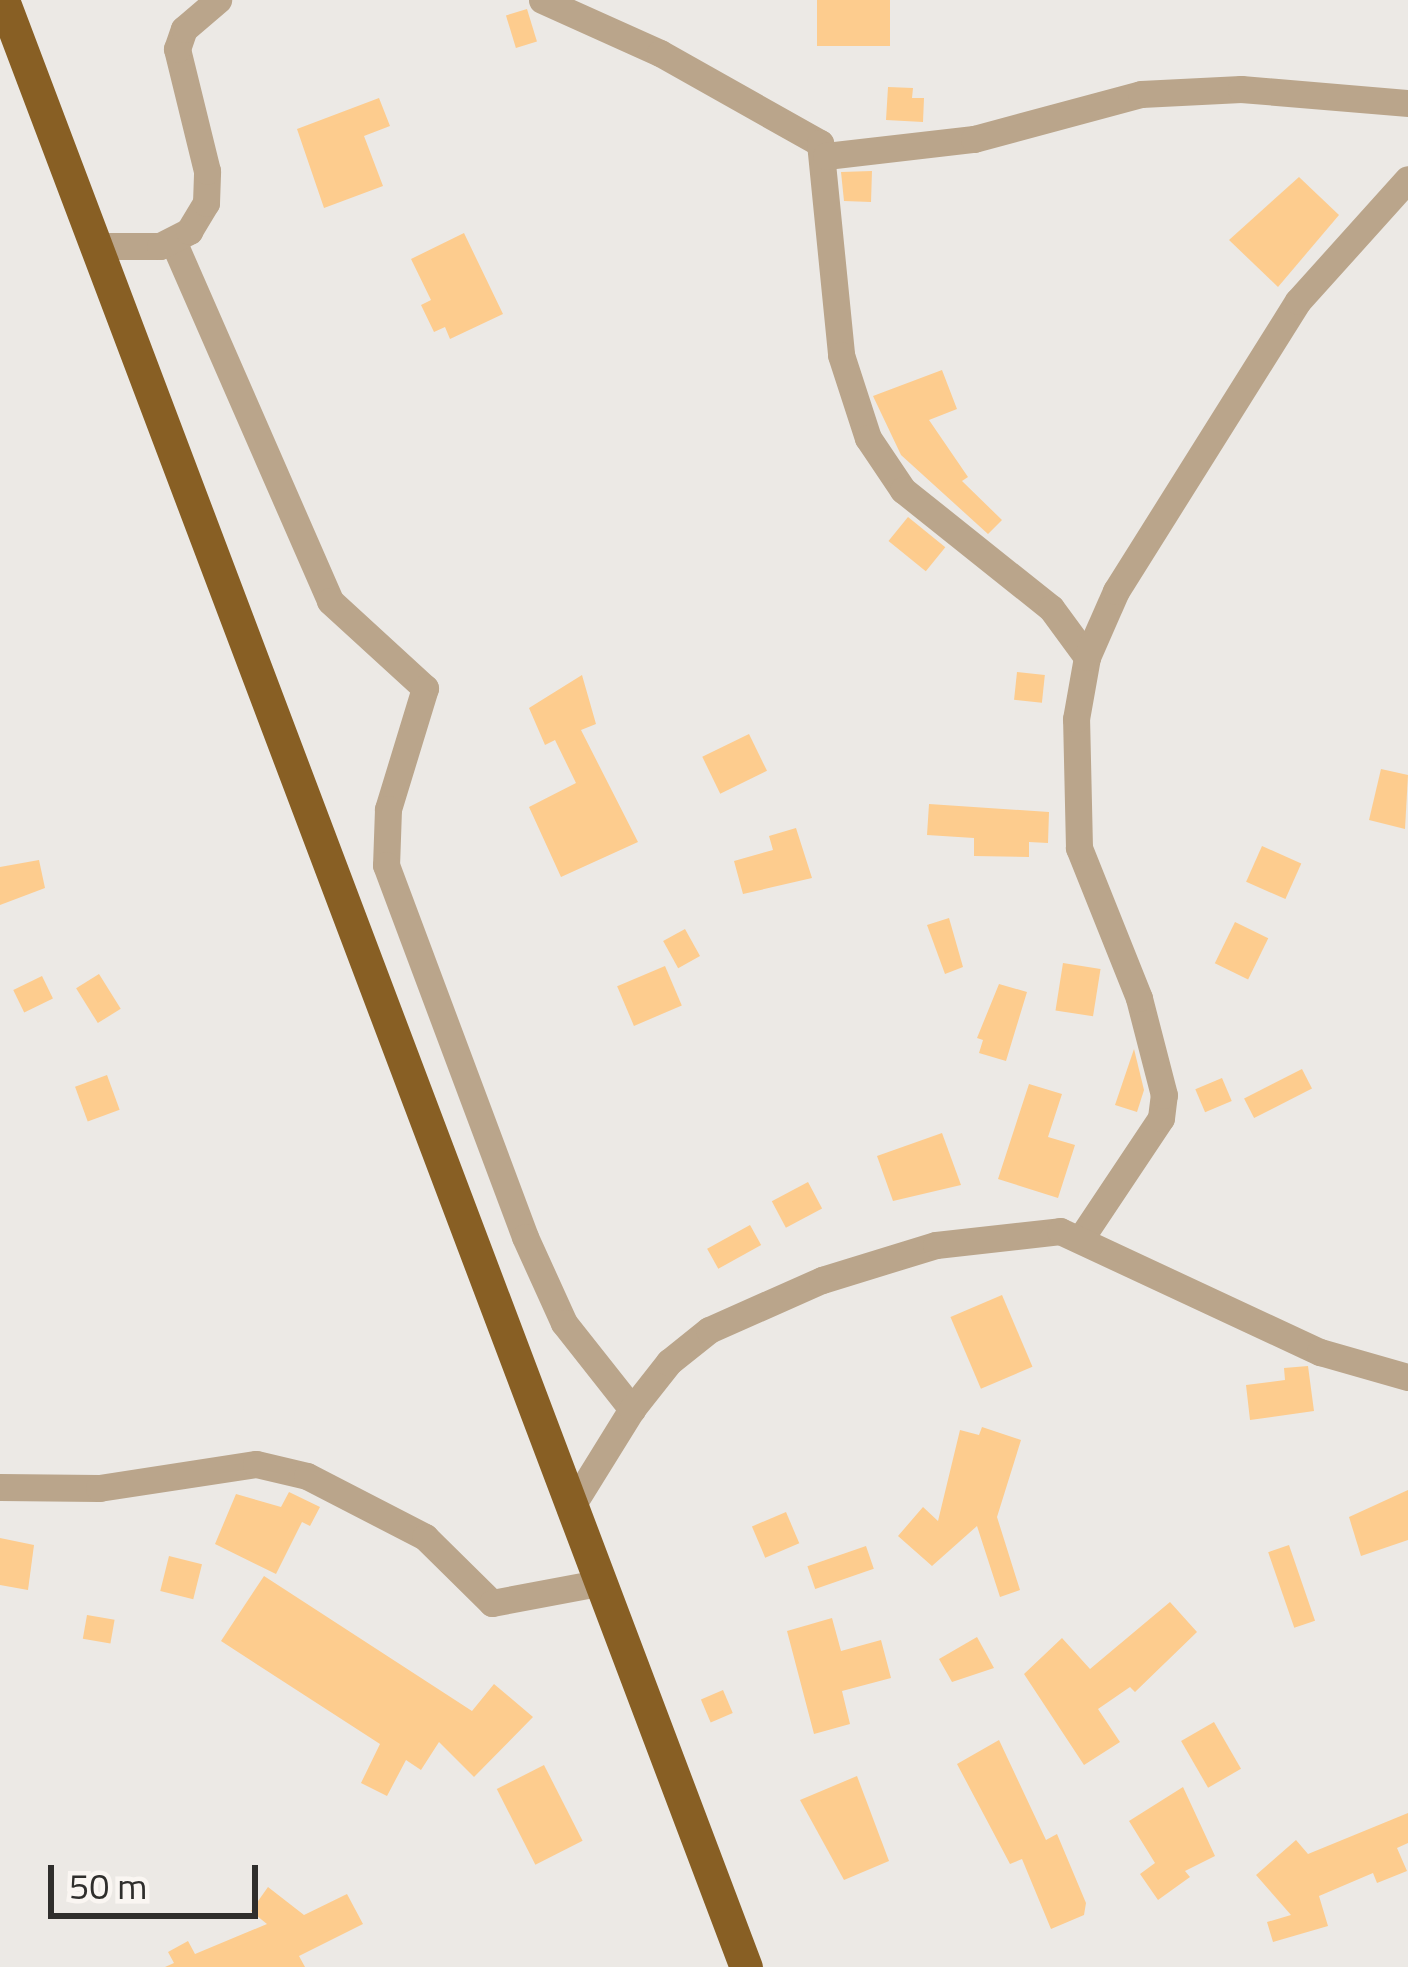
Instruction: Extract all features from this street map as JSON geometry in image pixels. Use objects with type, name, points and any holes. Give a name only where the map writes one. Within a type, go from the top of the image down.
[{"type":"highway","points":[[3,0],[464,1206],[598,1583],[746,1967]]},
{"type":"street","points":[[95,246],[142,249],[173,241],[189,231],[208,189],[177,49],[184,29],[218,0]]},
{"type":"street","points":[[542,0],[809,133],[826,156],[842,356],[884,469],[970,550],[1051,608],[1087,657]]},
{"type":"street","points":[[826,156],[974,139],[1141,94],[1241,88],[1408,103]]},
{"type":"street","points":[[1081,1238],[1161,1118],[1165,1095],[1138,998],[1079,848],[1076,718],[1087,657],[1116,591],[1298,301],[1408,179]]},
{"type":"street","points":[[173,241],[330,601],[425,688],[388,809],[386,865],[564,1323],[632,1409]]},
{"type":"street","points":[[571,1509],[632,1409],[669,1362],[709,1330],[822,1280],[936,1246],[1060,1231],[1320,1352],[1408,1377]]},
{"type":"street","points":[[0,1487],[99,1488],[256,1464],[307,1476],[425,1537],[492,1603],[598,1583]]},
{"type":"building","points":[[817,0],[890,0],[890,46],[817,46]]},
{"type":"building","points":[[527,9],[537,42],[516,48],[506,15]]},
{"type":"building","points":[[888,87],[913,88],[912,98],[924,98],[923,122],[886,120]]},
{"type":"building","points":[[379,98],[390,126],[364,136],[383,186],[324,208],[297,129]]},
{"type":"building","points":[[872,171],[871,202],[844,201],[841,172]]},
{"type":"building","points":[[1299,177],[1339,215],[1278,287],[1229,240]]},
{"type":"building","points":[[464,233],[503,314],[450,339],[445,327],[434,332],[421,305],[431,300],[411,259]]},
{"type":"building","points":[[942,370],[957,409],[929,420],[968,477],[962,481],[1002,520],[988,534],[901,455],[873,396]]},
{"type":"building","points":[[908,517],[945,547],[926,571],[888,541]]},
{"type":"building","points":[[1017,672],[1045,675],[1042,703],[1014,700]]},
{"type":"building","points":[[582,675],[596,724],[581,730],[638,842],[561,877],[529,807],[576,783],[555,740],[545,745],[529,708]]},
{"type":"building","points":[[749,734],[767,771],[720,794],[702,757]]},
{"type":"building","points":[[1381,769],[1408,775],[1405,829],[1369,820]]},
{"type":"building","points":[[929,804],[1049,812],[1048,843],[1029,842],[1029,857],[974,856],[974,838],[927,835]]},
{"type":"building","points":[[796,828],[812,878],[743,894],[734,861],[773,850],[769,836]]},
{"type":"building","points":[[1262,846],[1301,863],[1285,899],[1246,882]]},
{"type":"building","points":[[39,860],[45,888],[0,905],[0,867]]},
{"type":"building","points":[[949,918],[963,967],[945,974],[927,925]]},
{"type":"building","points":[[1235,922],[1268,938],[1248,980],[1215,963]]},
{"type":"building","points":[[685,929],[700,956],[678,968],[663,941]]},
{"type":"building","points":[[1063,963],[1101,969],[1093,1016],[1055,1010]]},
{"type":"building","points":[[665,966],[682,1006],[634,1026],[617,986]]},
{"type":"building","points":[[99,974],[121,1009],[98,1023],[76,988]]},
{"type":"building","points":[[42,976],[53,998],[24,1012],[13,990]]},
{"type":"building","points":[[999,984],[1027,992],[1006,1061],[979,1053],[983,1040],[977,1038]]},
{"type":"building","points":[[1134,1049],[1144,1090],[1137,1112],[1115,1105]]},
{"type":"building","points":[[1302,1069],[1312,1089],[1254,1118],[1244,1099]]},
{"type":"building","points":[[107,1075],[120,1110],[88,1121],[75,1087]]},
{"type":"building","points":[[1222,1078],[1232,1101],[1205,1112],[1195,1089]]},
{"type":"building","points":[[1029,1084],[1062,1094],[1048,1137],[1075,1145],[1058,1198],[998,1179]]},
{"type":"building","points":[[942,1133],[961,1185],[893,1201],[877,1156]]},
{"type":"building","points":[[808,1182],[822,1208],[786,1228],[772,1201]]},
{"type":"building","points":[[750,1225],[761,1245],[718,1269],[707,1249]]},
{"type":"building","points":[[1002,1295],[1032,1367],[981,1389],[950,1317]]},
{"type":"building","points":[[1308,1366],[1314,1411],[1250,1420],[1246,1385],[1285,1380],[1284,1368]]},
{"type":"building","points":[[982,1427],[1021,1440],[997,1517],[1020,1590],[1000,1597],[977,1526],[932,1566],[898,1536],[923,1507],[938,1521],[960,1430],[979,1435]]},
{"type":"building","points":[[1408,1490],[1408,1540],[1361,1556],[1349,1517]]},
{"type":"building","points":[[289,1492],[320,1507],[310,1526],[302,1522],[276,1574],[215,1544],[236,1494],[281,1507]]},
{"type":"building","points":[[786,1512],[799,1543],[765,1558],[752,1526]]},
{"type":"building","points":[[0,1538],[34,1545],[28,1590],[0,1585]]},
{"type":"building","points":[[1289,1545],[1315,1621],[1294,1628],[1268,1552]]},
{"type":"building","points":[[866,1546],[874,1569],[815,1589],[807,1566]]},
{"type":"building","points":[[169,1556],[202,1564],[193,1599],[160,1591]]},
{"type":"building","points":[[264,1576],[472,1711],[494,1684],[533,1717],[474,1777],[439,1742],[421,1770],[406,1760],[387,1796],[361,1783],[380,1744],[221,1641]]},
{"type":"building","points":[[1170,1602],[1197,1632],[1135,1692],[1130,1687],[1098,1709],[1120,1742],[1084,1765],[1024,1674],[1062,1638],[1090,1669]]},
{"type":"building","points":[[87,1615],[115,1620],[110,1643],[83,1639]]},
{"type":"building","points":[[832,1618],[841,1651],[881,1640],[891,1678],[842,1691],[850,1724],[814,1734],[787,1631]]},
{"type":"building","points":[[977,1637],[994,1668],[952,1682],[939,1659]]},
{"type":"building","points":[[723,1690],[733,1713],[711,1722],[701,1699]]},
{"type":"building","points":[[1214,1722],[1241,1769],[1208,1788],[1181,1741]]},
{"type":"building","points":[[999,1740],[1046,1840],[1057,1834],[1086,1903],[1084,1915],[1051,1929],[1022,1859],[1010,1864],[957,1764]]},
{"type":"building","points":[[544,1765],[583,1841],[535,1865],[497,1789]]},
{"type":"building","points":[[857,1776],[889,1861],[844,1880],[800,1800]]},
{"type":"building","points":[[1183,1787],[1215,1856],[1185,1871],[1190,1877],[1158,1900],[1140,1874],[1155,1863],[1129,1821]]},
{"type":"building","points":[[1408,1813],[1408,1843],[1397,1848],[1407,1871],[1377,1883],[1373,1873],[1319,1896],[1328,1926],[1273,1942],[1267,1922],[1291,1915],[1256,1875],[1296,1840],[1308,1854]]},
{"type":"building","points":[[268,1887],[304,1915],[347,1894],[363,1924],[299,1956],[305,1967],[165,1967],[174,1963],[168,1952],[188,1941],[195,1954],[267,1924],[251,1911]]}]
